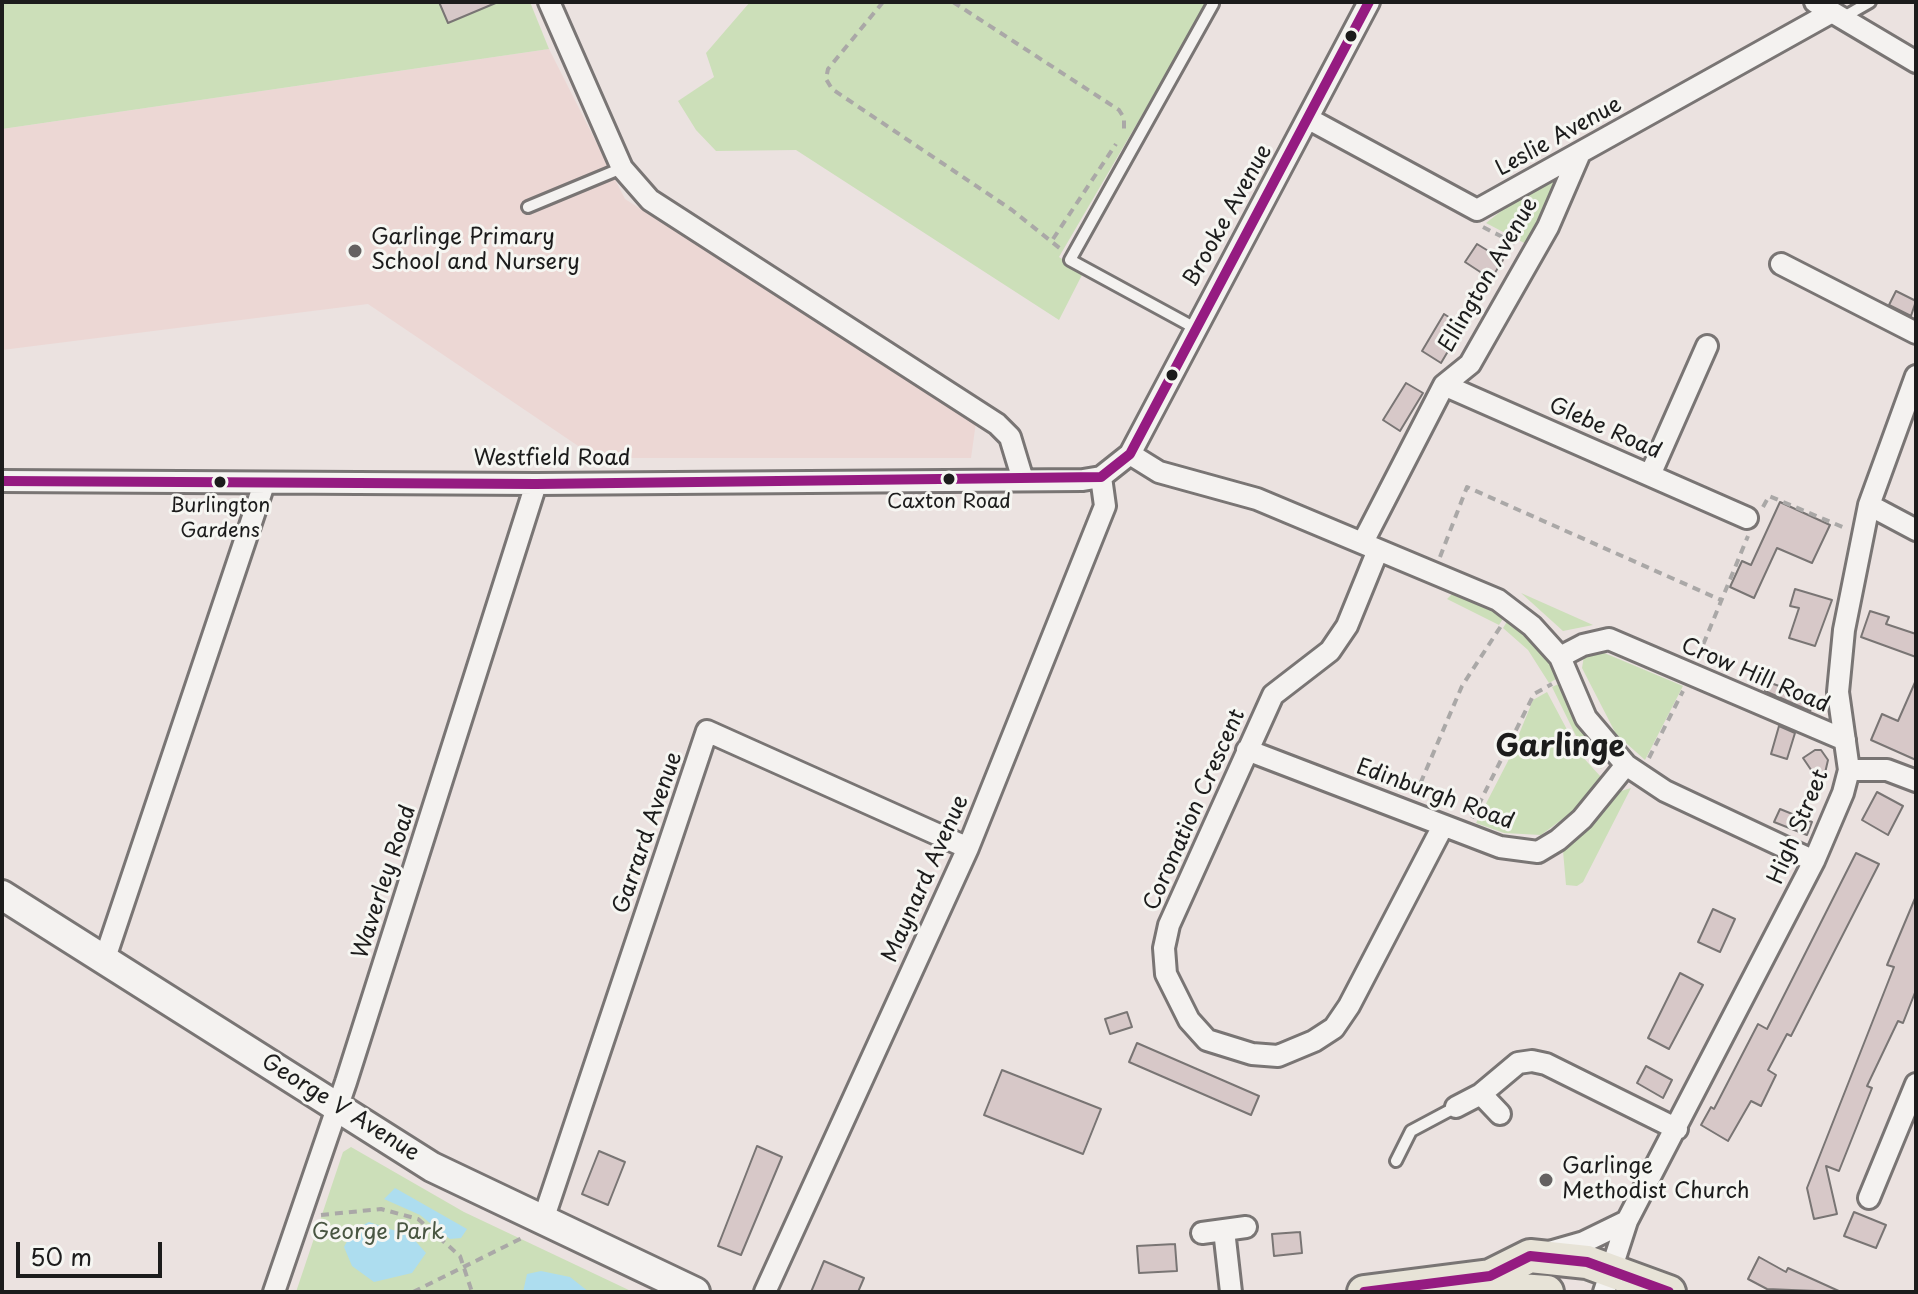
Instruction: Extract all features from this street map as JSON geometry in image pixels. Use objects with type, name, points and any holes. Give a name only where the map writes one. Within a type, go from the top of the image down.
[{"type":"highway","points":[[1489,1284],[1530,1256],[1587,1262],[1608,1281],[1669,1292]]},
{"type":"highway","points":[[1364,1292],[1489,1284],[1547,1292]]},
{"type":"main road","name":"George V Avenue","points":[[2,895],[432,1167],[695,1292]]},
{"type":"street","points":[[549,2],[622,168],[650,200],[997,424],[1010,437],[1023,480]]},
{"type":"street","name":"Brooke Avenue","points":[[1130,454],[1369,2]]},
{"type":"street","points":[[1830,11],[1916,62]]},
{"type":"street","name":"Leslie Avenue","points":[[1477,210],[1830,11]]},
{"type":"street","points":[[1309,119],[1477,210]]},
{"type":"street","name":"Ellington Avenue","points":[[1370,546],[1444,385],[1470,364],[1534,253],[1580,153]]},
{"type":"street","points":[[1781,264],[1916,333]]},
{"type":"street","points":[[1650,475],[1707,346]]},
{"type":"street","name":"High Street","points":[[1608,1281],[1627,1221],[1814,861],[1843,793],[1849,770],[1838,692],[1844,630],[1869,505],[1916,376]]},
{"type":"street","name":"Glebe Road","points":[[1444,385],[1752,520]]},
{"type":"street","points":[[1101,477],[1130,454],[1159,472],[1257,499],[1498,600],[1532,626],[1564,666],[1586,718],[1633,770],[1713,815],[1814,861]]},
{"type":"street","name":"Westfield Road","points":[[2,481],[536,484],[1083,480],[1101,477]]},
{"type":"street","name":"Maynard Avenue","points":[[765,1292],[968,848],[1105,506],[1101,477]]},
{"type":"street","points":[[105,958],[264,484]]},
{"type":"street","name":"Waverley Road","points":[[274,1292],[337,1106],[536,484]]},
{"type":"street","points":[[1869,505],[1916,530]]},
{"type":"street","name":"Coronation Crescent","points":[[1370,546],[1347,626],[1330,651],[1273,695],[1169,925],[1164,948],[1166,974],[1182,1010],[1207,1040],[1226,1049],[1278,1056],[1314,1041],[1334,1028],[1349,1006],[1443,826]]},
{"type":"street","name":"Crow Hill Road","points":[[1564,666],[1583,645],[1609,639],[1845,740]]},
{"type":"street","name":"Garrard Avenue","points":[[543,1220],[707,731],[968,848]]},
{"type":"street","name":"Edinburgh Road","points":[[1247,750],[1500,847],[1538,852],[1558,840],[1633,770]]},
{"type":"street","points":[[1849,770],[1887,770],[1916,781]]},
{"type":"street","points":[[1456,1107],[1481,1094],[1518,1063],[1532,1061],[1546,1064],[1677,1129]]},
{"type":"street","points":[[1869,1198],[1908,1125],[1916,1084]]},
{"type":"street","points":[[1481,1094],[1500,1114]]},
{"type":"street","points":[[1530,1256],[1584,1242],[1627,1221]]},
{"type":"street","points":[[1202,1233],[1246,1227]]},
{"type":"street","points":[[1224,1230],[1231,1292]]},
{"type":"lane","points":[[1830,11],[1870,2]]},
{"type":"lane","points":[[1195,328],[1070,260],[1213,4]]},
{"type":"lane","points":[[528,207],[622,168]]},
{"type":"lane","points":[[1396,1161],[1411,1131],[1456,1107]]},
{"type":"path","points":[[883,2],[828,69],[826,79],[832,89],[1053,239],[1070,260]]},
{"type":"path","points":[[953,2],[1119,110],[1124,118],[1125,128],[1118,142],[1053,239]]},
{"type":"path","points":[[1477,210],[1480,225],[1534,253]]},
{"type":"path","points":[[1433,573],[1467,487],[1721,600]]},
{"type":"path","points":[[1633,770],[1690,675],[1752,520],[1769,496],[1863,534]]},
{"type":"path","points":[[1408,813],[1462,686],[1511,610]]},
{"type":"path","points":[[1465,834],[1534,694],[1564,666]]},
{"type":"path","points":[[299,1217],[381,1209],[405,1213],[428,1225],[465,1264],[472,1292]]},
{"type":"path","points":[[413,1292],[465,1264],[526,1237],[543,1220]]},
{"type":"shaded area","name":"Garlinge Primary School and Nursery","points":[[549,49],[625,199],[976,422],[971,458],[596,458],[368,304],[2,350],[2,129]]},
{"type":"green space","points":[[2,2],[530,2],[549,49],[2,129]]},
{"type":"green space","points":[[750,2],[1208,2],[1059,257],[1083,273],[1059,320],[796,150],[716,151],[696,130],[678,101],[714,77],[706,53]]},
{"type":"green space","points":[[1558,177],[1528,245],[1486,223],[1524,193]]},
{"type":"green space","points":[[1454,592],[1504,617],[1499,625],[1447,599]]},
{"type":"green space","points":[[1521,593],[1593,625],[1563,631]]},
{"type":"green space","points":[[1508,620],[1545,655],[1558,678],[1549,683],[1528,650],[1503,628]]},
{"type":"green space","points":[[1602,652],[1683,686],[1645,760],[1616,734],[1582,668],[1584,656]]},
{"type":"green space","points":[[1561,683],[1590,743],[1607,761],[1601,769],[1576,736],[1552,687]]},
{"type":"green space","points":[[1547,692],[1580,754],[1601,777],[1572,812],[1541,835],[1504,833],[1476,823],[1508,761],[1533,700]]},
{"type":"green space","points":[[1631,788],[1583,882],[1577,886],[1566,885],[1563,851],[1587,831],[1618,792]]},
{"type":"green space","name":"George Park","points":[[351,1147],[464,1212],[633,1292],[296,1292],[343,1152]]},
{"type":"water","points":[[395,1188],[467,1229],[461,1238],[450,1239],[420,1215],[384,1199]]},
{"type":"water","points":[[369,1222],[411,1236],[426,1253],[412,1273],[374,1282],[352,1266],[344,1247],[353,1230]]},
{"type":"water","points":[[541,1271],[570,1277],[589,1292],[523,1292],[527,1274]]},
{"type":"building","points":[[439,2],[498,2],[448,23]]},
{"type":"building","points":[[1477,244],[1503,260],[1491,279],[1465,262]]},
{"type":"building","points":[[1896,291],[1916,301],[1911,316],[1889,305]]},
{"type":"building","points":[[1444,314],[1463,326],[1441,363],[1422,351]]},
{"type":"building","points":[[1406,383],[1423,393],[1400,431],[1383,420]]},
{"type":"building","points":[[1780,502],[1830,525],[1812,563],[1777,548],[1754,598],[1730,587],[1742,561],[1751,565]]},
{"type":"building","points":[[1795,589],[1832,600],[1815,646],[1789,638],[1799,608],[1790,606]]},
{"type":"building","points":[[1870,611],[1889,617],[1886,624],[1916,634],[1916,657],[1861,637]]},
{"type":"building","points":[[1916,680],[1916,760],[1871,740],[1882,714],[1898,721]]},
{"type":"building","points":[[1768,682],[1815,699],[1810,711],[1765,691]]},
{"type":"building","points":[[1779,726],[1795,733],[1787,759],[1771,754]]},
{"type":"building","points":[[1815,750],[1821,750],[1828,760],[1822,786],[1803,758]]},
{"type":"building","points":[[1877,792],[1903,806],[1888,835],[1862,820]]},
{"type":"building","points":[[1780,809],[1812,822],[1807,835],[1774,822]]},
{"type":"building","points":[[1856,853],[1879,864],[1791,1036],[1787,1034],[1768,1070],[1776,1075],[1761,1106],[1751,1101],[1728,1141],[1701,1125],[1711,1107],[1714,1109],[1758,1024],[1767,1029]]},
{"type":"building","points":[[1916,896],[1916,990],[1903,1023],[1898,1021],[1867,1086],[1872,1088],[1839,1171],[1826,1166],[1837,1214],[1814,1219],[1807,1188],[1894,967],[1887,965]]},
{"type":"building","points":[[1713,909],[1735,919],[1720,952],[1698,942]]},
{"type":"building","points":[[1680,973],[1703,985],[1669,1049],[1648,1038]]},
{"type":"building","points":[[1127,1012],[1132,1027],[1110,1034],[1105,1019]]},
{"type":"building","points":[[1137,1043],[1259,1096],[1251,1115],[1129,1062]]},
{"type":"building","points":[[1646,1066],[1672,1080],[1663,1098],[1637,1083]]},
{"type":"building","points":[[1002,1070],[1101,1109],[1083,1154],[984,1115]]},
{"type":"building","points":[[757,1146],[782,1157],[741,1255],[718,1246]]},
{"type":"building","points":[[599,1151],[625,1162],[608,1205],[582,1194]]},
{"type":"building","points":[[1854,1212],[1886,1225],[1876,1248],[1844,1236]]},
{"type":"building","points":[[1300,1232],[1302,1253],[1274,1256],[1272,1234]]},
{"type":"building","points":[[1175,1244],[1177,1271],[1139,1273],[1137,1246]]},
{"type":"building","points":[[1759,1257],[1786,1272],[1788,1268],[1841,1292],[1767,1289],[1748,1279]]},
{"type":"building","points":[[824,1261],[864,1278],[858,1292],[811,1292]]},
{"type":"transit line","points":[[2,481],[536,484],[1101,477],[1130,454],[1369,2]]},
{"type":"transit line","points":[[1364,1292],[1490,1276],[1530,1256],[1587,1262],[1669,1292]]},
{"type":"place","name":"Garlinge Primary School and Nursery","points":[[355,251]]},
{"type":"place","name":"Caxton Road","points":[[949,479]]},
{"type":"place","name":"Burlington Gardens","points":[[220,482]]},
{"type":"place","name":"Garlinge Methodist Church","points":[[1546,1180]]},
{"type":"district","name":"Garlinge","points":[[1560,748]]}]
